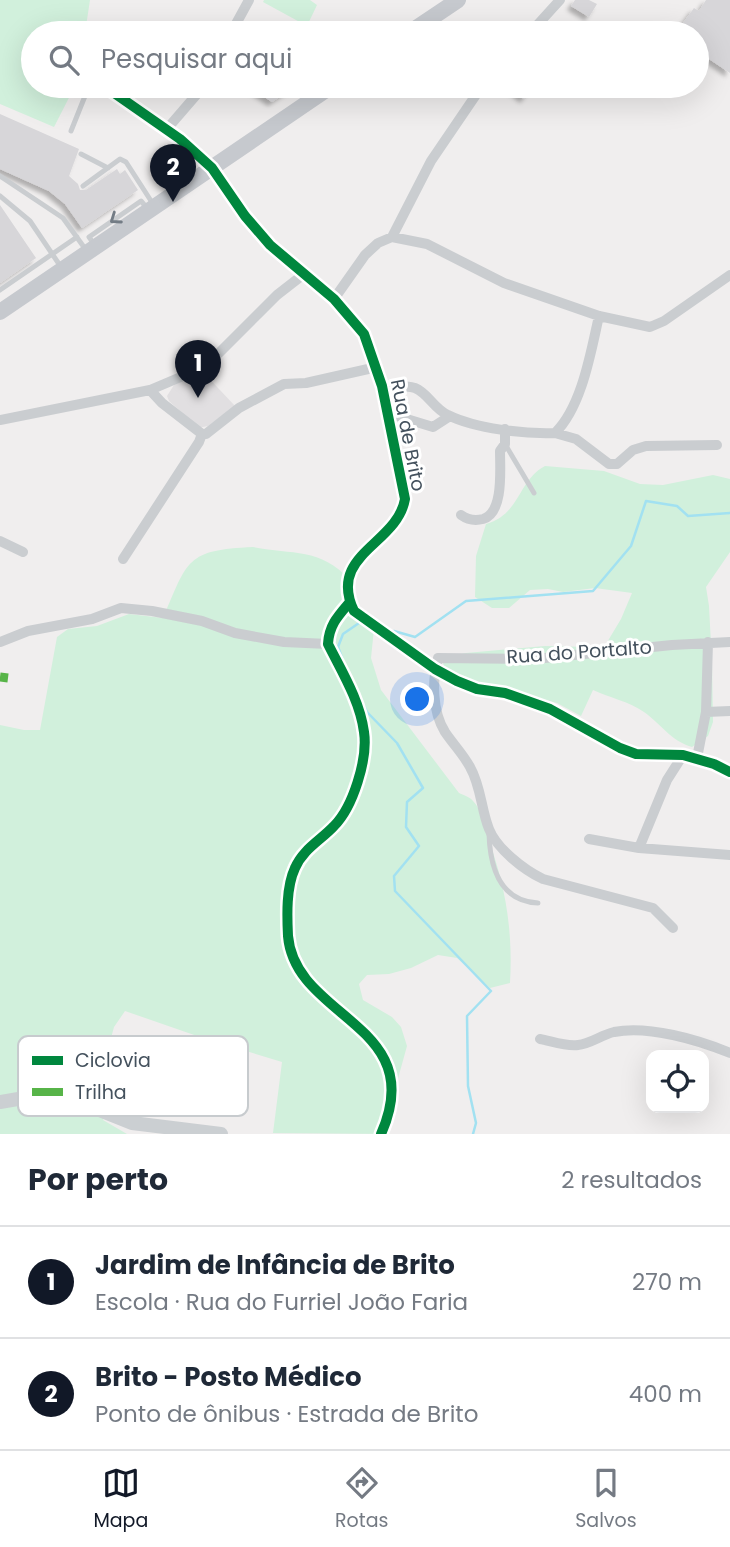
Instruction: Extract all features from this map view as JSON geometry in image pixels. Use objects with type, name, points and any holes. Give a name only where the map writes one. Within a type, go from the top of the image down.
[{"type":"main road","points":[[427,21],[458,0]]},
{"type":"main road","points":[[0,311],[314,98]]},
{"type":"street","points":[[238,21],[248,0]]},
{"type":"street","points":[[541,21],[559,0]]},
{"type":"street","points":[[121,98],[166,130],[212,168]]},
{"type":"street","points":[[166,130],[194,98]]},
{"type":"street","points":[[392,237],[431,161],[474,98]]},
{"type":"street","name":"Rua de Brito","points":[[212,168],[245,216],[270,245],[334,299],[364,334],[377,367],[405,499],[397,519],[354,565],[347,583],[351,603]]},
{"type":"street","points":[[334,299],[365,255],[378,243],[392,237],[427,244],[505,283],[599,316],[643,326],[657,325],[730,275]]},
{"type":"street","points":[[0,420],[150,390],[183,376],[219,353],[277,295],[304,274]]},
{"type":"street","points":[[555,433],[563,426],[576,400],[599,316]]},
{"type":"street","points":[[150,390],[198,433],[206,434],[239,408],[284,384],[306,383],[377,367]]},
{"type":"street","points":[[382,386],[413,388],[423,393],[434,407],[450,416],[485,426],[555,433],[576,439],[609,464],[617,464],[633,450],[646,446],[717,445]]},
{"type":"street","points":[[387,413],[433,427],[450,416]]},
{"type":"street","points":[[461,515],[476,521],[489,517],[495,511],[500,480],[500,451],[505,444],[505,429]]},
{"type":"street","points":[[124,559],[202,434]]},
{"type":"street","points":[[0,541],[23,552]]},
{"type":"street","points":[[381,1134],[388,1119],[391,1100],[385,1059],[376,1042],[302,975],[290,951],[290,880],[294,869],[301,857],[344,814],[353,795],[363,754],[365,735],[359,708],[328,644],[334,620],[351,603],[355,611],[436,669],[477,689],[505,693],[551,709],[620,748],[636,754],[690,756],[730,772]]},
{"type":"street","points":[[0,642],[29,631],[92,619],[121,608],[202,621],[235,633],[284,642],[328,644]]},
{"type":"street","points":[[639,848],[667,780],[690,756],[706,712],[708,642]]},
{"type":"street","name":"Rua do Portalto","points":[[436,669],[438,659],[535,659],[730,642]]},
{"type":"street","points":[[436,669],[433,684],[443,729],[470,766],[489,831],[503,849],[532,874],[653,908],[673,928]]},
{"type":"street","points":[[706,712],[730,711]]},
{"type":"street","points":[[589,839],[639,848],[730,855]]},
{"type":"street","points":[[540,1039],[577,1045],[614,1032],[635,1031],[709,1044],[730,1053]]},
{"type":"street","points":[[0,1102],[18,1099]]},
{"type":"street","points":[[113,1116],[132,1124],[221,1134]]},
{"type":"lane","points":[[71,131],[84,98]]},
{"type":"lane","points":[[81,154],[107,168]]},
{"type":"lane","points":[[83,186],[120,159],[126,162],[152,209]]},
{"type":"lane","points":[[0,176],[63,218],[76,237],[92,249]]},
{"type":"lane","points":[[0,196],[30,221],[63,269]]},
{"type":"lane","points":[[0,289],[76,237]]},
{"type":"lane","points":[[505,444],[534,492]]},
{"type":"lane","points":[[489,831],[490,859],[500,881],[507,891],[516,897],[538,903]]},
{"type":"shaded area","points":[[202,371],[235,406],[208,426],[198,427],[169,401],[167,396],[174,385]]},
{"type":"green space","points":[[0,0],[90,0],[87,21],[21,21],[21,98],[69,98],[54,127],[0,104]]},
{"type":"green space","points":[[310,0],[317,5],[309,21],[298,21],[263,2]]},
{"type":"green space","points":[[545,466],[604,471],[640,484],[663,485],[713,475],[730,479],[730,552],[706,587],[713,722],[708,736],[692,747],[672,736],[638,708],[593,690],[581,716],[557,703],[474,682],[444,666],[442,659],[466,653],[606,644],[621,619],[632,593],[595,588],[563,592],[530,590],[509,608],[492,608],[475,597],[476,556],[486,524],[506,513],[529,480]]},
{"type":"green space","points":[[253,547],[305,554],[328,562],[350,580],[339,606],[344,613],[374,629],[371,658],[381,690],[459,793],[472,800],[481,815],[500,876],[507,910],[510,983],[490,988],[457,958],[438,955],[411,968],[389,974],[367,975],[359,984],[363,1000],[392,1017],[401,1027],[407,1046],[394,1093],[393,1118],[388,1134],[273,1133],[282,1062],[248,1052],[248,1036],[197,1036],[125,1011],[114,1027],[112,1036],[18,1036],[18,1116],[105,1116],[103,1120],[127,1134],[0,1134],[0,725],[40,730],[57,637],[68,629],[97,626],[129,614],[163,618],[178,583],[192,562],[214,551]]},
{"type":"building","points":[[575,0],[589,0],[597,4],[589,17],[571,6]]},
{"type":"building","points":[[706,0],[730,0],[730,73],[709,59],[709,21],[685,21],[694,8],[699,11]]},
{"type":"building","points":[[0,114],[79,149],[69,176],[78,184],[80,190],[86,190],[117,169],[120,174],[125,170],[138,190],[82,228],[65,204],[49,191],[0,169]]},
{"type":"building","points":[[0,205],[36,258],[0,283]]},
{"type":"waterway","points":[[394,631],[415,637],[466,601],[593,591],[631,546],[646,501],[677,506],[688,516],[730,513]]},
{"type":"waterway","points":[[346,668],[338,647],[343,634],[359,623]]},
{"type":"waterway","points":[[359,696],[367,712],[397,743],[423,788],[407,802],[406,827],[419,846],[394,876],[395,891],[491,991],[467,1016],[468,1086],[476,1123],[473,1134]]},
{"type":"marked path","points":[[0,677],[8,678]]},
{"type":"cycle path","points":[[121,98],[180,139],[212,168],[245,216],[270,245],[334,299],[364,334],[382,386],[405,499],[390,528],[366,551],[349,576],[348,592],[354,611],[435,669],[457,681],[477,689],[505,693],[550,709],[620,748],[636,754],[683,755],[730,772]]},
{"type":"cycle path","points":[[350,602],[332,626],[328,644],[359,709],[364,732],[364,755],[358,782],[341,818],[307,850],[295,868],[287,911],[288,936],[296,964],[312,986],[375,1045],[388,1068],[391,1097],[381,1134]]},
{"type":"place","name":"Brito - Posto Médico","points":[[173,202]]},
{"type":"place","name":"Jardim de Infância de Brito","points":[[198,398]]}]
